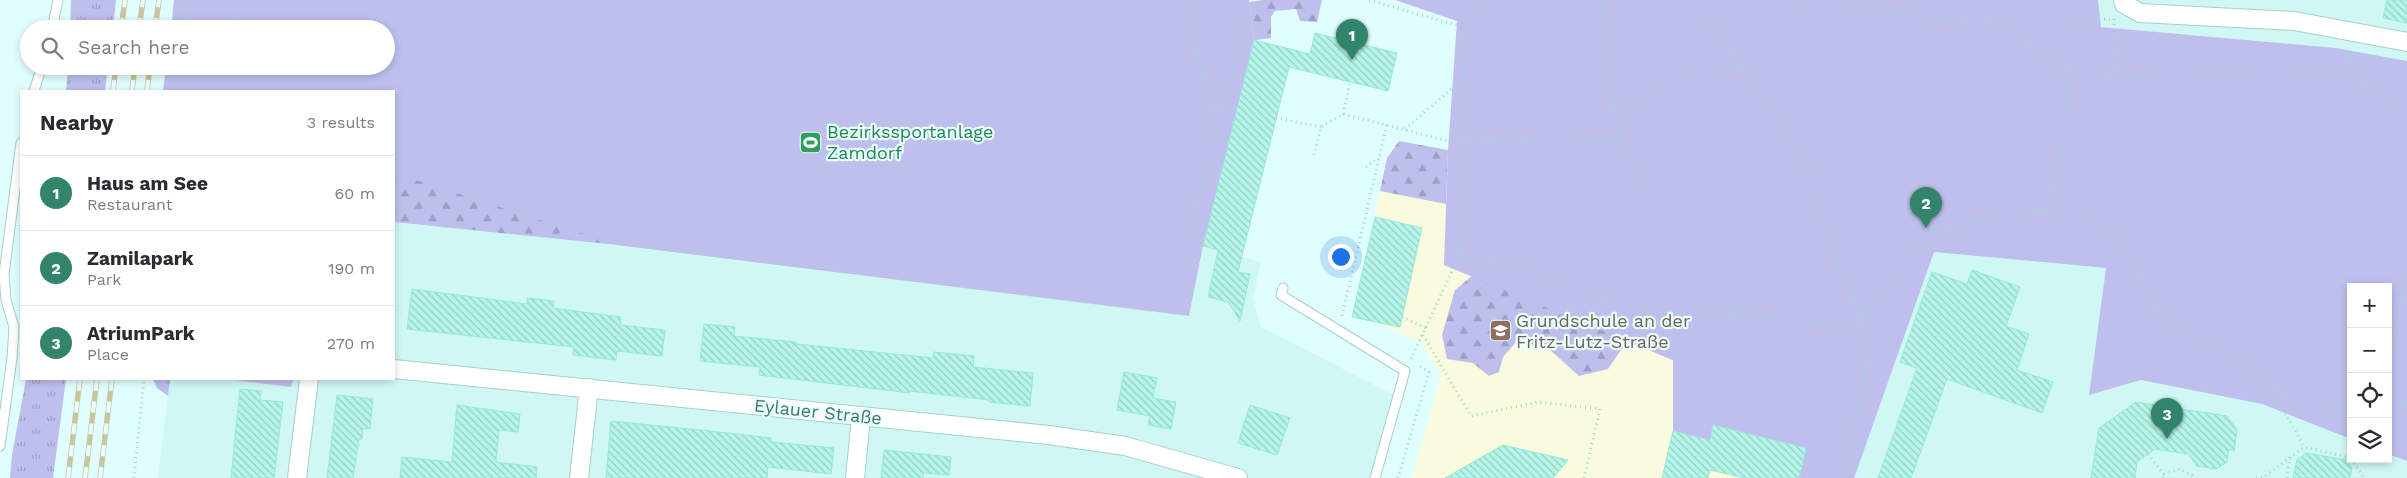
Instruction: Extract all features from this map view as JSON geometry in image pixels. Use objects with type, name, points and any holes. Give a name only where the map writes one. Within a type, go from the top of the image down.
[{"type":"street","points":[[2124,2],[2140,13],[2294,21],[2407,42]]},
{"type":"street","name":"Eylauer Straße","points":[[395,369],[861,418],[1049,435],[1125,446],[1238,478]]},
{"type":"street","points":[[297,478],[309,380]]},
{"type":"street","points":[[580,478],[589,388]]},
{"type":"street","points":[[855,478],[861,418]]},
{"type":"lane","points":[[54,20],[58,0]]},
{"type":"lane","points":[[34,90],[39,75]]},
{"type":"lane","points":[[0,446],[12,358],[14,327],[6,300],[4,274],[20,151]]},
{"type":"lane","points":[[1283,288],[1281,295],[1405,371],[1375,478]]},
{"type":"path","points":[[187,20],[191,0]]},
{"type":"path","points":[[239,20],[241,0]]},
{"type":"path","points":[[1183,0],[1213,112],[1194,236]]},
{"type":"path","points":[[1213,112],[1227,92],[1245,36],[1238,0]]},
{"type":"path","points":[[1369,0],[1470,29]]},
{"type":"path","points":[[1411,359],[1459,256],[1460,142],[1464,58],[1470,29],[1479,8],[1489,0]]},
{"type":"path","points":[[1600,0],[1619,141],[1651,190]]},
{"type":"path","points":[[1695,0],[1740,64],[1812,174],[1831,251],[1862,319],[1867,356],[1862,395],[1838,478]]},
{"type":"path","points":[[1797,0],[1818,7],[1995,23],[2016,16],[2051,15],[2113,20]]},
{"type":"path","points":[[2116,75],[2113,20],[2124,2]]},
{"type":"path","points":[[1995,23],[2068,70],[2142,79],[2192,80],[2268,63],[2344,73],[2385,94],[2407,109]]},
{"type":"path","points":[[2344,73],[2353,32]]},
{"type":"path","points":[[1616,114],[1652,84],[1740,64]]},
{"type":"path","points":[[2046,208],[2063,143],[2068,70]]},
{"type":"path","points":[[176,90],[177,75]]},
{"type":"path","points":[[232,90],[234,75]]},
{"type":"path","points":[[1404,129],[1463,80]]},
{"type":"path","points":[[1276,118],[1321,127],[1342,114],[1350,82]]},
{"type":"path","points":[[1213,112],[1237,110]]},
{"type":"path","points":[[1342,114],[1460,142],[1558,144],[1619,141]]},
{"type":"path","points":[[1350,320],[1342,315],[1387,124]]},
{"type":"path","points":[[1314,155],[1321,127]]},
{"type":"path","points":[[1366,167],[1378,159]]},
{"type":"path","points":[[1459,256],[1515,266],[1562,279],[1610,303],[1653,313],[1734,316],[1848,325],[1862,319],[1869,313],[1898,266],[1931,231],[2046,208],[2092,219],[2117,236],[2152,301],[2172,326],[2221,350],[2294,403],[2323,410],[2347,400]]},
{"type":"path","points":[[2392,351],[2407,272]]},
{"type":"path","points":[[1734,316],[1738,294]]},
{"type":"path","points":[[1402,317],[1426,328]]},
{"type":"path","points":[[1423,335],[1471,416],[1539,402],[1600,409],[1584,478]]},
{"type":"path","points":[[1398,478],[1429,372],[1403,354]]},
{"type":"path","points":[[134,478],[144,380]]},
{"type":"path","points":[[2270,385],[2304,447]]},
{"type":"path","points":[[2392,398],[2407,406]]},
{"type":"path","points":[[2256,478],[2264,477],[2304,447],[2347,456]]},
{"type":"path","points":[[2148,454],[2164,477],[2180,469],[2196,478]]},
{"type":"path","points":[[2287,478],[2290,457]]},
{"type":"path","points":[[2354,463],[2364,478]]},
{"type":"shaded area","points":[[2098,0],[2407,0],[2407,61],[2336,48],[2100,27]]},
{"type":"shaded area","name":"Grundschule an der Fritz-Lutz-Straße","points":[[1380,191],[1446,204],[1445,265],[1672,360],[1811,368],[1816,478],[1412,478],[1441,374],[1420,342],[1375,322],[1352,317]]},
{"type":"shaded area","points":[[395,222],[618,245],[1189,316],[1203,246],[1261,262],[1253,298],[1261,327],[1394,395],[1371,478],[158,478],[170,380],[234,380],[291,387],[294,380],[395,380]]},
{"type":"shaded area","points":[[1933,252],[2106,268],[2089,395],[2141,380],[2262,404],[2347,437],[2347,463],[2392,463],[2392,455],[2407,461],[2407,478],[1854,478]]},
{"type":"green space","points":[[71,0],[116,0],[114,20],[70,20]]},
{"type":"green space","name":"Bezirkssportanlage Zamdorf","points":[[174,0],[1249,0],[1254,40],[1203,246],[1189,316],[618,245],[395,173],[395,90],[163,90],[165,75],[395,75],[395,20],[172,20]]},
{"type":"green space","points":[[1263,0],[1322,0],[1317,22],[1300,21],[1296,9],[1275,11],[1271,17],[1271,38],[1254,40],[1249,2]]},
{"type":"green space","points":[[1395,0],[2098,0],[2101,27],[2336,48],[2407,61],[2407,461],[2392,455],[2392,283],[2347,283],[2347,437],[2262,404],[2141,380],[2089,395],[2106,268],[1934,252],[1854,478],[1799,478],[1806,448],[1713,426],[1710,440],[1673,431],[1673,360],[1444,265],[1448,150],[1457,21]]},
{"type":"green space","points":[[67,75],[107,75],[105,90],[66,90]]},
{"type":"green space","points":[[1399,141],[1448,150],[1446,204],[1380,191],[1387,158]]},
{"type":"green space","points":[[395,167],[1172,313],[618,245],[395,222]]},
{"type":"green space","points":[[1547,167],[1581,169],[1605,187],[1612,209],[1605,254],[1600,262],[1617,278],[1635,273],[1705,287],[1713,281],[1724,284],[1729,293],[1759,299],[1764,283],[1775,276],[1797,273],[1818,277],[1817,290],[1787,311],[1788,322],[1831,329],[1854,342],[1852,406],[1860,414],[1868,387],[1872,352],[1878,327],[1895,281],[1910,274],[1924,278],[1854,478],[1816,478],[1837,406],[1826,384],[1811,368],[1748,343],[1709,337],[1686,341],[1677,349],[1673,360],[1627,341],[1608,369],[1579,376],[1548,348],[1517,341],[1503,357],[1499,372],[1489,376],[1473,363],[1447,359],[1442,335],[1455,290],[1472,276],[1480,236],[1512,217],[1522,190]]},
{"type":"green space","points":[[26,380],[66,380],[53,478],[10,478],[12,455]]},
{"type":"green space","points":[[153,380],[170,380],[168,396],[157,388]]},
{"type":"green space","points":[[234,380],[294,380],[291,387]]},
{"type":"building","points":[[2387,0],[2407,0],[2407,23],[2383,18]]},
{"type":"building","points":[[1315,33],[1397,53],[1388,91],[1289,67],[1238,272],[1250,274],[1240,321],[1228,302],[1208,297],[1218,250],[1203,246],[1254,40],[1310,54]]},
{"type":"building","points":[[1375,217],[1422,228],[1400,327],[1352,317]]},
{"type":"building","points":[[1972,270],[2020,287],[2006,326],[2029,334],[2017,370],[2053,382],[2042,413],[1947,379],[1911,478],[1878,478],[1917,368],[1900,362],[1932,272],[1967,284]]},
{"type":"building","points":[[412,289],[527,304],[527,298],[554,301],[553,308],[621,317],[620,325],[665,330],[662,356],[617,351],[616,360],[573,355],[574,347],[407,329]]},
{"type":"building","points":[[704,324],[735,327],[734,336],[796,342],[796,344],[933,358],[934,352],[974,356],[973,367],[1033,373],[1030,406],[759,375],[760,367],[700,361]]},
{"type":"building","points":[[1124,372],[1157,378],[1153,398],[1176,402],[1171,429],[1148,425],[1150,416],[1117,410]]},
{"type":"building","points":[[240,389],[261,391],[260,400],[283,402],[274,478],[231,478]]},
{"type":"building","points":[[337,395],[373,399],[370,429],[363,428],[362,439],[359,439],[353,478],[327,478]]},
{"type":"building","points":[[2136,402],[2227,416],[2237,430],[2234,451],[2229,449],[2227,462],[2216,469],[2197,466],[2188,454],[2155,449],[2137,462],[2135,478],[2091,478],[2099,428]]},
{"type":"building","points":[[457,405],[520,414],[518,432],[499,430],[496,462],[537,467],[536,478],[400,478],[402,457],[452,462]]},
{"type":"building","points":[[1250,405],[1290,418],[1277,455],[1238,443]]},
{"type":"building","points":[[611,421],[771,438],[771,442],[834,448],[831,474],[768,467],[767,478],[606,478]]},
{"type":"building","points":[[1713,425],[1806,448],[1799,478],[1744,478],[1710,470],[1708,478],[1662,478],[1673,431],[1710,440]]},
{"type":"building","points":[[1503,445],[1568,460],[1553,478],[1445,478]]},
{"type":"building","points":[[884,450],[951,457],[949,475],[923,473],[923,478],[881,478]]},
{"type":"building","points":[[2306,453],[2347,460],[2347,463],[2352,468],[2350,478],[2293,478],[2297,460]]},
{"type":"railway","points":[[122,20],[125,0]]},
{"type":"railway","points":[[140,20],[143,0]]},
{"type":"railway","points":[[156,20],[159,0]]},
{"type":"railway","points":[[113,90],[115,75]]},
{"type":"railway","points":[[132,90],[134,75]]},
{"type":"railway","points":[[147,90],[149,75]]},
{"type":"railway","points":[[68,478],[80,380]]},
{"type":"railway","points":[[85,478],[97,380]]},
{"type":"railway","points":[[100,478],[112,380]]},
{"type":"place","name":"Haus am See","points":[[1352,60]]},
{"type":"place","name":"Bezirkssportanlage Zamdorf","points":[[811,142]]},
{"type":"place","name":"Zamilapark","points":[[1926,228]]},
{"type":"place","name":"Grundschule an der Fritz-Lutz-Straße","points":[[1500,331]]},
{"type":"place","name":"AtriumPark","points":[[2167,439]]}]
